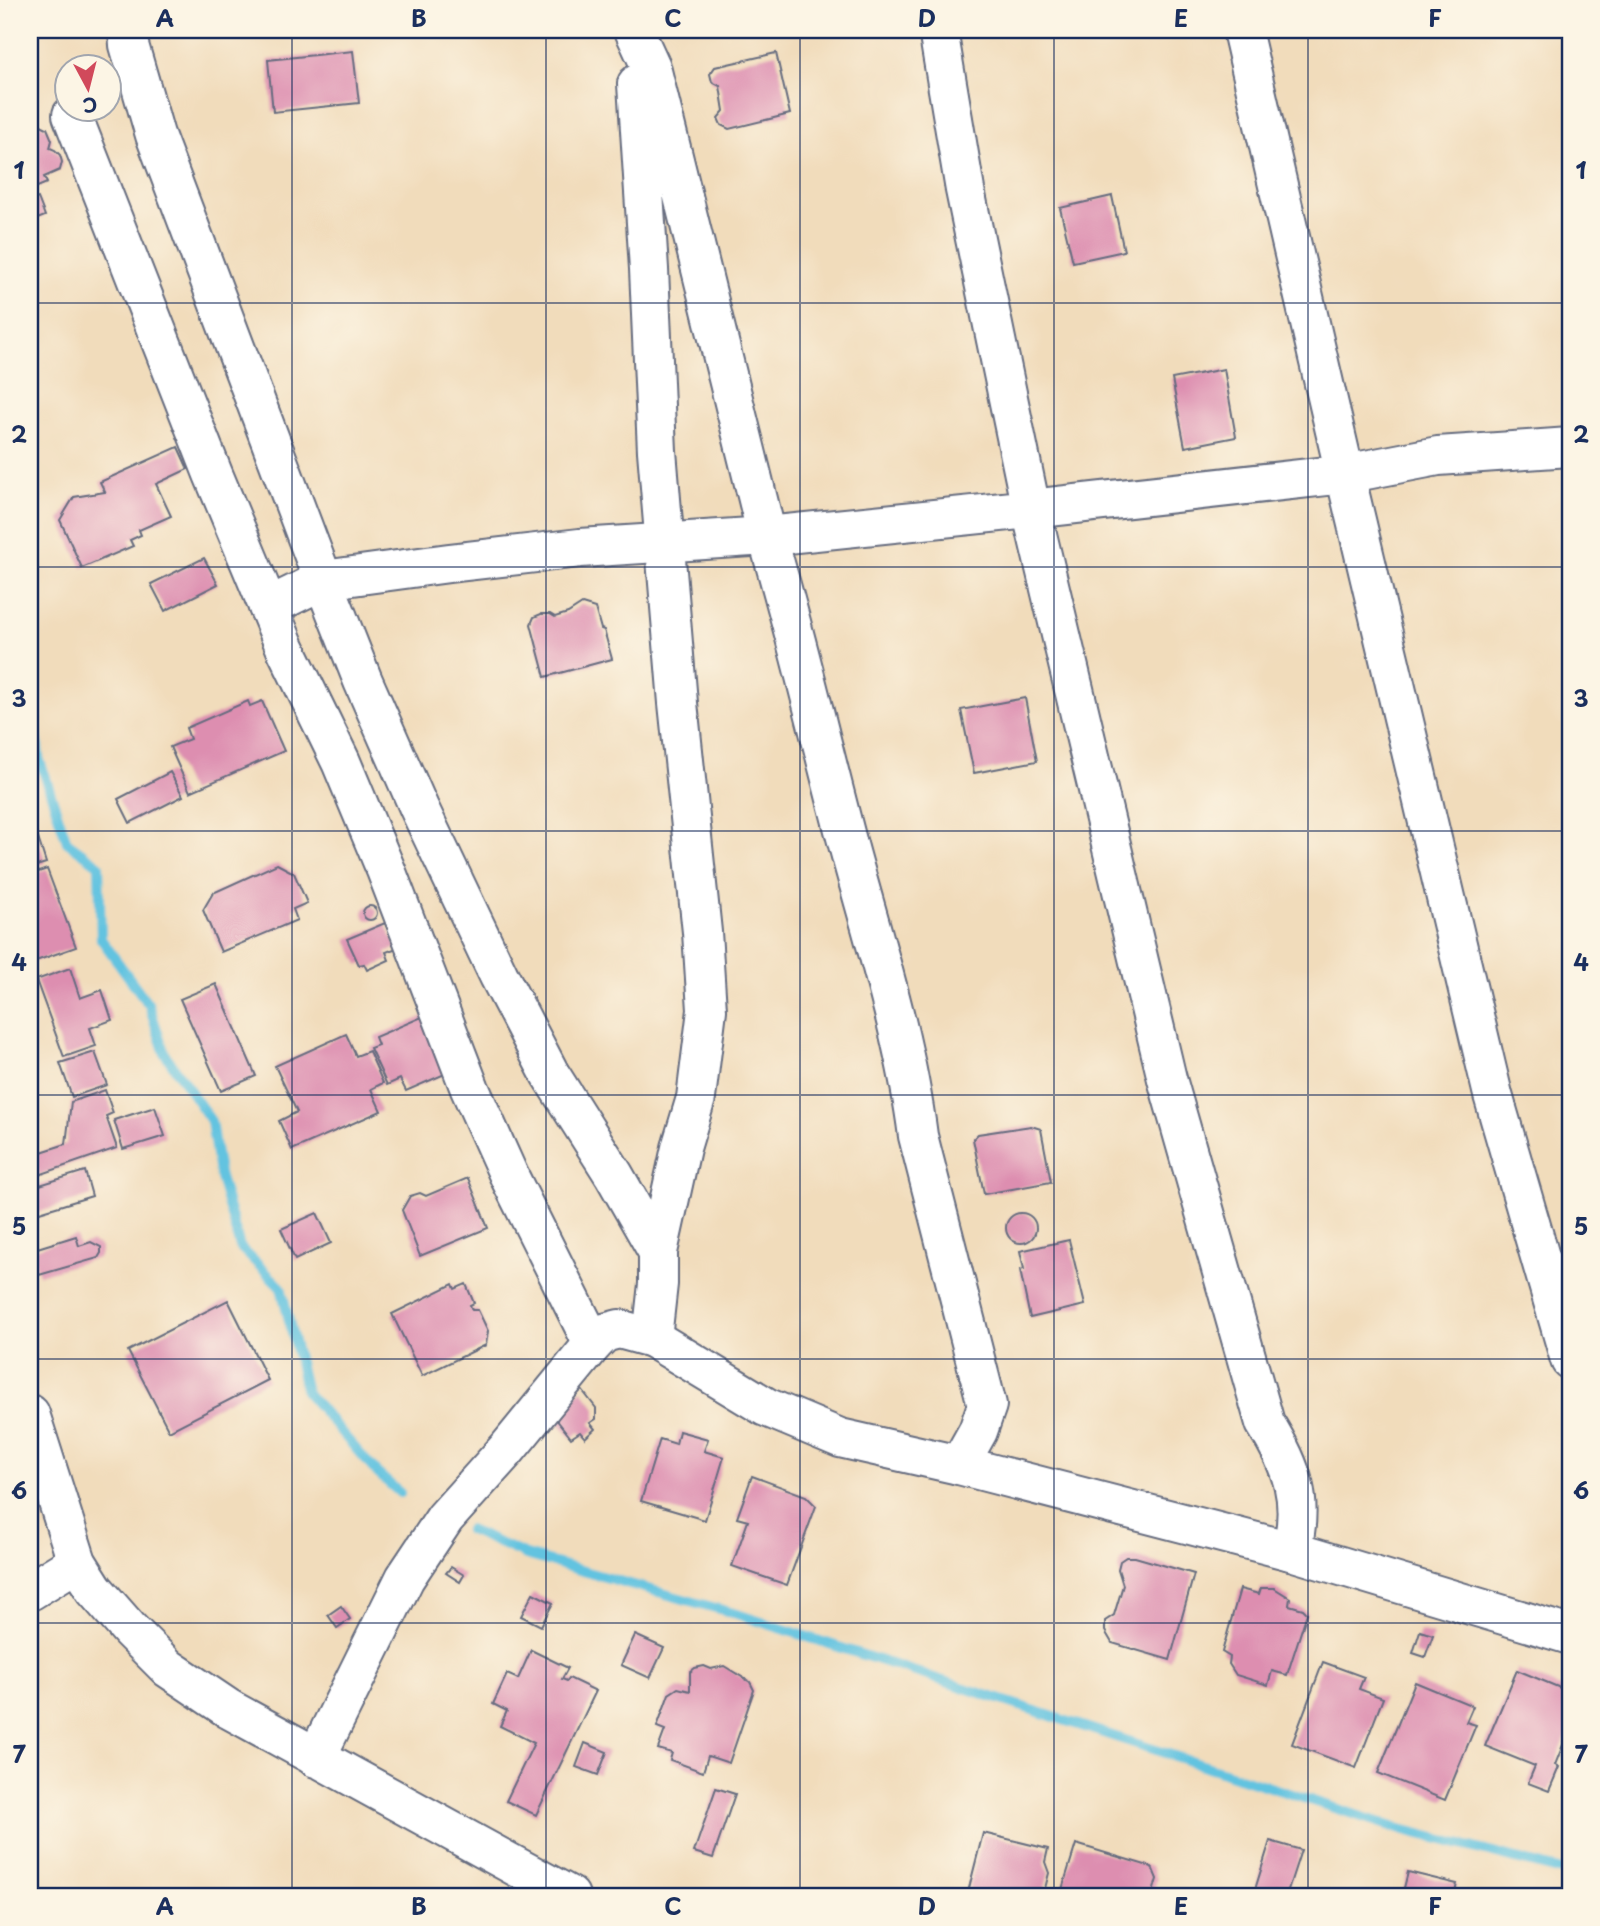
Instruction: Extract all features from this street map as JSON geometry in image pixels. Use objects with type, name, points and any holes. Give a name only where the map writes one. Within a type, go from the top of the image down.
[{"type":"street","points":[[128,30],[129,45],[155,135],[363,681],[419,808],[499,976],[550,1074],[614,1175],[658,1252]]},
{"type":"street","points":[[938,30],[965,190],[1031,509],[1167,1079],[1265,1423],[1284,1454],[1298,1499],[1296,1533],[1291,1550]]},
{"type":"street","points":[[1242,30],[1493,1095],[1570,1360]]},
{"type":"street","points":[[635,31],[651,67],[767,536],[790,612],[898,1030],[913,1096],[918,1136],[987,1405],[978,1431],[959,1465]]},
{"type":"street","points":[[635,31],[657,451],[707,1010],[696,1098],[681,1148],[658,1252],[658,1284],[652,1338]]},
{"type":"street","points":[[75,122],[213,474],[268,607],[341,762],[430,979],[470,1089],[510,1178],[593,1344]]},
{"type":"street","points":[[268,607],[323,580],[567,550],[767,536],[1031,509],[1345,474],[1438,456],[1570,447]]},
{"type":"street","points":[[316,1758],[405,1578],[445,1518],[508,1448],[593,1344],[604,1334],[619,1329],[652,1338],[766,1407],[840,1438],[959,1465],[1291,1550],[1570,1634]]},
{"type":"street","points":[[30,1415],[77,1562],[94,1589],[130,1630],[169,1668],[229,1709],[570,1896]]},
{"type":"street","points":[[30,1591],[77,1562]]},
{"type":"building","points":[[353,51],[359,103],[273,112],[268,60]]},
{"type":"building","points":[[776,53],[790,114],[729,129],[721,125],[718,118],[724,111],[720,86],[712,82],[710,74],[715,67]]},
{"type":"building","points":[[39,124],[47,128],[52,140],[50,148],[60,155],[62,162],[60,170],[44,177],[47,183],[30,190],[30,129]]},
{"type":"building","points":[[1112,196],[1124,251],[1073,262],[1060,208]]},
{"type":"building","points":[[38,198],[45,216],[30,222],[30,201]]},
{"type":"building","points":[[1224,369],[1236,437],[1185,447],[1172,379]]},
{"type":"building","points":[[178,447],[188,469],[156,484],[171,516],[139,530],[141,535],[130,540],[133,546],[82,568],[60,520],[74,497],[105,492],[100,482]]},
{"type":"building","points":[[204,558],[218,584],[165,611],[151,584]]},
{"type":"building","points":[[582,604],[595,608],[612,659],[545,677],[531,624],[534,617],[550,614],[555,617]]},
{"type":"building","points":[[1025,698],[1037,761],[974,773],[961,710]]},
{"type":"building","points":[[248,701],[250,706],[262,701],[284,751],[190,792],[170,747],[190,739],[186,728]]},
{"type":"building","points":[[170,772],[183,796],[130,823],[118,799]]},
{"type":"building","points":[[30,813],[46,863],[30,868]]},
{"type":"building","points":[[277,864],[294,873],[307,903],[293,909],[297,920],[221,952],[203,910],[213,893]]},
{"type":"building","points":[[47,869],[76,947],[30,963],[30,875]]},
{"type":"building","points":[[370,906],[375,908],[375,918],[370,920],[365,918],[363,913],[365,908]]},
{"type":"building","points":[[385,923],[397,948],[386,952],[389,960],[367,970],[364,964],[359,965],[347,939]]},
{"type":"building","points":[[70,968],[80,998],[102,990],[112,1020],[90,1028],[96,1046],[64,1057],[36,980]]},
{"type":"building","points":[[216,984],[256,1076],[221,1091],[180,999]]},
{"type":"building","points":[[429,1014],[454,1070],[406,1091],[400,1079],[387,1085],[370,1048],[378,1045],[375,1037]]},
{"type":"building","points":[[346,1034],[356,1056],[369,1051],[383,1083],[371,1089],[381,1111],[292,1150],[279,1121],[297,1112],[275,1066]]},
{"type":"building","points":[[95,1052],[107,1085],[72,1097],[60,1063]]},
{"type":"building","points":[[105,1090],[113,1113],[106,1116],[117,1148],[39,1175],[32,1155],[66,1144],[71,1102]]},
{"type":"building","points":[[155,1107],[165,1136],[123,1149],[114,1120]]},
{"type":"building","points":[[1031,1126],[1041,1129],[1051,1182],[984,1194],[973,1139],[978,1134]]},
{"type":"building","points":[[85,1171],[92,1196],[33,1214],[30,1188]]},
{"type":"building","points":[[468,1178],[488,1228],[420,1256],[402,1210],[410,1196],[420,1193],[426,1196]]},
{"type":"building","points":[[317,1213],[331,1243],[295,1260],[281,1229]]},
{"type":"building","points":[[1021,1213],[1032,1217],[1036,1228],[1032,1239],[1021,1243],[1010,1239],[1006,1228],[1010,1217]]},
{"type":"building","points":[[76,1236],[79,1246],[91,1242],[101,1247],[98,1258],[39,1275],[31,1250]]},
{"type":"building","points":[[1069,1240],[1085,1305],[1030,1318],[1020,1270],[1024,1269],[1020,1251]]},
{"type":"building","points":[[453,1284],[455,1289],[466,1284],[474,1303],[470,1305],[472,1310],[478,1310],[488,1331],[486,1345],[422,1376],[392,1314]]},
{"type":"building","points":[[228,1300],[268,1380],[169,1431],[128,1351]]},
{"type":"building","points":[[582,1390],[596,1408],[596,1419],[590,1423],[595,1429],[585,1438],[580,1432],[571,1438],[552,1414]]},
{"type":"building","points":[[679,1431],[708,1439],[704,1451],[724,1457],[705,1520],[641,1501],[660,1439],[676,1444]]},
{"type":"building","points":[[752,1476],[806,1496],[816,1506],[787,1585],[732,1566],[748,1521],[737,1518]]},
{"type":"building","points":[[1126,1557],[1135,1557],[1194,1574],[1170,1660],[1112,1643],[1105,1631],[1105,1621],[1114,1615],[1123,1585],[1118,1569],[1120,1561]]},
{"type":"building","points":[[451,1567],[464,1575],[460,1582],[446,1573]]},
{"type":"building","points":[[1261,1588],[1274,1588],[1290,1598],[1289,1605],[1307,1613],[1287,1675],[1272,1671],[1268,1685],[1236,1675],[1229,1664],[1230,1657],[1222,1652],[1240,1589],[1259,1594]]},
{"type":"building","points":[[533,1593],[553,1603],[541,1626],[521,1616]]},
{"type":"building","points":[[341,1606],[350,1619],[337,1628],[328,1615]]},
{"type":"building","points":[[1420,1631],[1433,1635],[1425,1657],[1413,1653]]},
{"type":"building","points":[[635,1635],[664,1648],[650,1678],[621,1665]]},
{"type":"building","points":[[531,1650],[568,1668],[562,1679],[567,1681],[569,1678],[596,1691],[536,1815],[506,1801],[534,1743],[500,1726],[507,1711],[493,1704],[507,1674],[518,1679]]},
{"type":"building","points":[[1323,1662],[1364,1677],[1359,1689],[1383,1698],[1356,1768],[1292,1744]]},
{"type":"building","points":[[704,1666],[711,1669],[724,1666],[750,1682],[754,1690],[729,1763],[708,1756],[703,1772],[670,1760],[672,1753],[658,1749],[665,1730],[657,1727],[669,1694],[678,1688],[690,1691],[690,1672]]},
{"type":"building","points":[[1517,1670],[1570,1692],[1570,1727],[1555,1765],[1559,1767],[1549,1791],[1528,1783],[1535,1766],[1485,1746]]},
{"type":"building","points":[[1415,1682],[1473,1706],[1466,1722],[1476,1725],[1445,1800],[1378,1773]]},
{"type":"building","points":[[585,1743],[607,1752],[598,1775],[576,1767]]},
{"type":"building","points":[[716,1788],[735,1794],[713,1858],[694,1852]]},
{"type":"building","points":[[983,1833],[1048,1849],[1045,1862],[1049,1873],[1043,1896],[967,1896]]},
{"type":"building","points":[[1270,1841],[1301,1850],[1286,1896],[1253,1896]]},
{"type":"building","points":[[1076,1844],[1152,1867],[1157,1879],[1152,1896],[1060,1896]]},
{"type":"building","points":[[1408,1872],[1457,1884],[1454,1896],[1402,1896]]},
{"type":"waterway","points":[[30,664],[39,758],[67,842],[99,865],[101,939],[149,1005],[165,1054],[211,1121],[219,1174],[240,1247],[281,1287],[306,1392],[376,1472],[400,1493]]},
{"type":"waterway","points":[[469,1530],[526,1555],[737,1614],[1393,1827],[1570,1873]]}]
